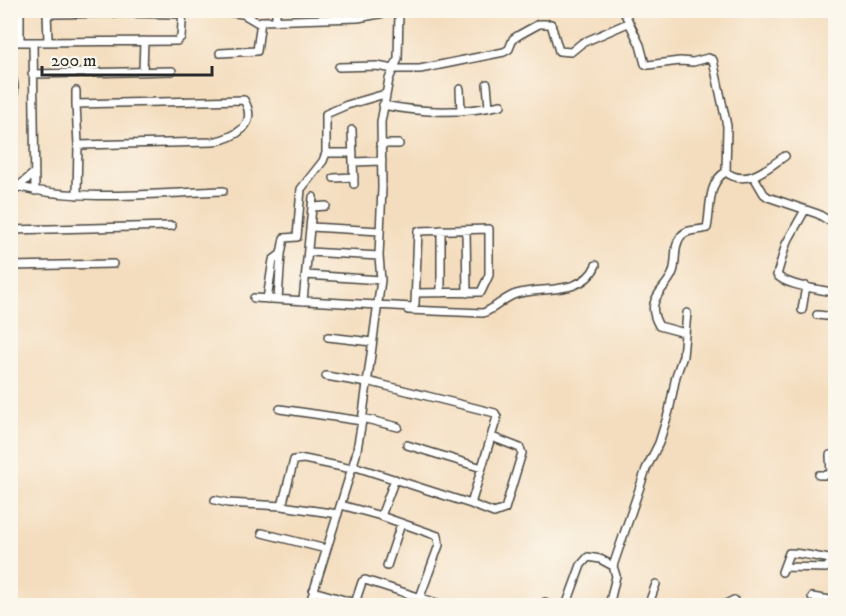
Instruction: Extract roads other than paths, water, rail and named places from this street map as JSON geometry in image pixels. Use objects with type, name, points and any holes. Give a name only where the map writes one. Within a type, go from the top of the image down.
[{"type":"street","points":[[276,10],[276,20]]},
{"type":"street","points":[[316,10],[317,20]]},
{"type":"street","points":[[623,10],[637,38],[643,60],[648,65],[680,61],[693,62],[708,58],[713,60],[727,126],[726,172]]},
{"type":"street","points":[[201,11],[245,13],[260,24]]},
{"type":"street","points":[[220,53],[257,51],[261,21],[317,20],[353,14],[400,11],[398,59],[385,94],[380,144],[382,161],[379,308],[352,468],[309,606]]},
{"type":"street","points":[[10,42],[179,40],[183,12],[47,12],[48,41]]},
{"type":"street","points":[[10,15],[20,13],[21,42]]},
{"type":"street","points":[[339,66],[377,66],[393,69],[432,67],[504,52],[513,39],[544,22],[550,24],[558,48],[564,52],[571,52],[582,43],[628,24]]},
{"type":"street","points":[[143,71],[144,41]]},
{"type":"street","points":[[33,42],[35,191]]},
{"type":"street","points":[[32,74],[172,71]]},
{"type":"street","points":[[10,75],[14,79],[13,104],[10,108]]},
{"type":"street","points":[[487,84],[489,107]]},
{"type":"street","points":[[460,89],[461,111]]},
{"type":"street","points":[[76,91],[77,195]]},
{"type":"street","points":[[297,237],[301,189],[323,161],[326,153],[328,111],[385,94]]},
{"type":"street","points":[[76,104],[244,100],[248,118],[246,126],[241,131],[232,137],[213,142],[78,146]]},
{"type":"street","points":[[383,105],[420,111],[461,111],[501,105]]},
{"type":"street","points":[[334,178],[354,181],[352,130]]},
{"type":"street","points":[[380,144],[399,144]]},
{"type":"street","points":[[326,153],[353,153]]},
{"type":"street","points":[[726,172],[735,177],[754,177],[785,156]]},
{"type":"street","points":[[353,162],[382,161]]},
{"type":"street","points":[[685,333],[659,326],[655,320],[653,306],[671,276],[677,244],[682,234],[707,228],[714,187],[718,177],[726,172]]},
{"type":"street","points":[[10,194],[34,173]]},
{"type":"street","points":[[754,177],[768,197],[818,214],[836,225]]},
{"type":"street","points":[[20,187],[35,191],[77,195],[223,191]]},
{"type":"street","points":[[303,301],[313,197]]},
{"type":"street","points":[[313,207],[326,206]]},
{"type":"street","points":[[805,210],[786,244],[777,275],[780,279],[836,293]]},
{"type":"street","points":[[10,230],[172,226]]},
{"type":"street","points":[[311,227],[380,231]]},
{"type":"street","points":[[379,308],[412,307],[415,304],[418,232],[487,229],[489,231],[488,279],[481,292],[417,293]]},
{"type":"street","points":[[441,230],[441,293]]},
{"type":"street","points":[[466,230],[467,293]]},
{"type":"street","points":[[278,299],[284,238],[309,238]]},
{"type":"street","points":[[309,252],[379,256]]},
{"type":"street","points":[[267,299],[272,262],[282,254]]},
{"type":"street","points":[[10,266],[113,264]]},
{"type":"street","points":[[254,298],[379,308],[483,313],[490,311],[501,300],[518,293],[576,285],[589,278],[596,265]]},
{"type":"street","points":[[306,275],[381,280]]},
{"type":"street","points":[[802,310],[806,286]]},
{"type":"street","points":[[609,606],[616,576],[613,566],[646,469],[659,443],[669,411],[676,376],[683,356],[687,314]]},
{"type":"street","points":[[817,315],[836,317]]},
{"type":"street","points":[[328,337],[372,342]]},
{"type":"street","points":[[326,376],[367,382],[495,413],[497,417],[492,437],[471,504]]},
{"type":"street","points":[[280,409],[362,419],[398,428]]},
{"type":"street","points":[[282,506],[294,460],[304,459],[395,479],[499,513],[505,509],[522,453],[520,448],[492,437]]},
{"type":"street","points":[[407,445],[482,468]]},
{"type":"street","points":[[819,475],[833,475],[831,455]]},
{"type":"street","points":[[381,516],[395,479]]},
{"type":"street","points":[[215,500],[338,514]]},
{"type":"street","points":[[341,505],[435,534],[439,538],[439,545],[420,597]]},
{"type":"street","points":[[387,566],[401,524]]},
{"type":"street","points":[[262,533],[326,549]]},
{"type":"street","points":[[791,553],[835,560],[826,568],[783,569],[787,555],[791,553]]},
{"type":"street","points":[[566,606],[581,565],[588,557],[600,559],[613,566]]},
{"type":"street","points":[[314,591],[355,604],[362,582],[365,580],[446,606]]},
{"type":"street","points":[[648,606],[656,584]]},
{"type":"street","points":[[812,597],[836,601]]},
{"type":"street","points":[[723,606],[735,600]]}]
